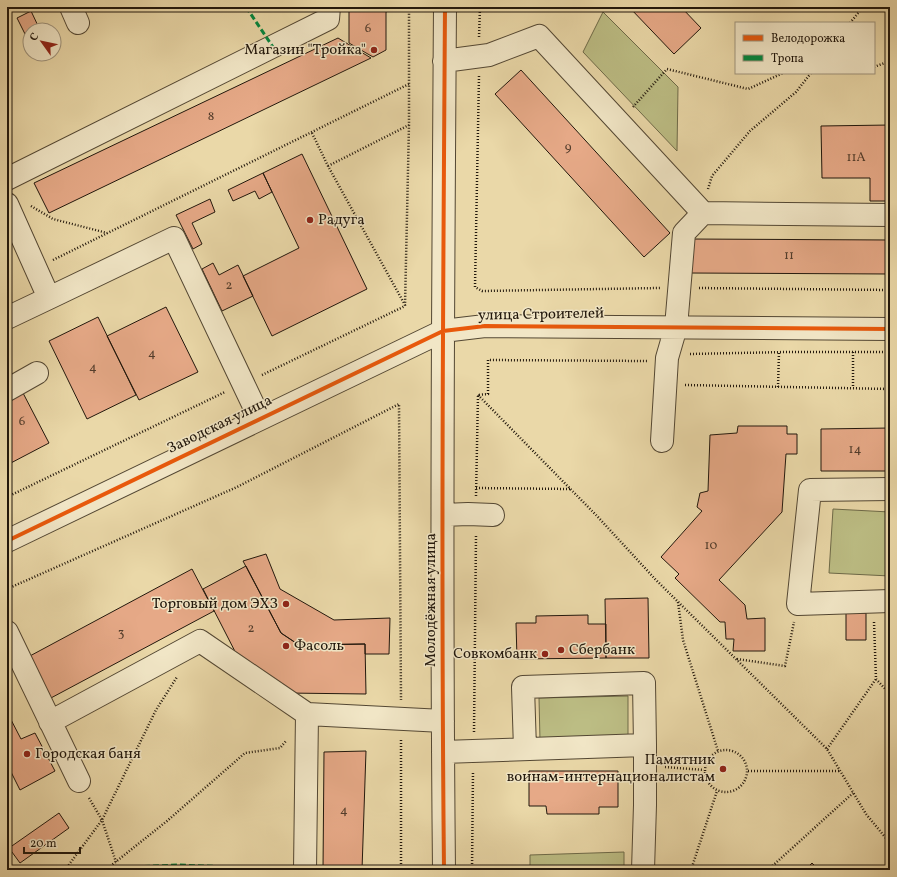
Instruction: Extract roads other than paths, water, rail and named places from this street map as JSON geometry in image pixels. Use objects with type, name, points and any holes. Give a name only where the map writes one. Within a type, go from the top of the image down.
[{"type":"street","points":[[7,179],[328,19],[329,7]]},
{"type":"street","points":[[443,331],[445,7]]},
{"type":"street","points":[[444,61],[489,55],[539,36],[703,213],[890,215]]},
{"type":"street","points":[[17,204],[35,268],[49,298]]},
{"type":"street","points":[[662,440],[667,358],[676,327],[684,233],[703,213]]},
{"type":"street","points":[[7,318],[174,238],[260,419]]},
{"type":"street","name":"улица Строителей","points":[[443,331],[485,326],[890,329]]},
{"type":"street","name":"Заводская улица","points":[[7,541],[443,331]]},
{"type":"street","name":"Молодёжная улица","points":[[443,331],[444,870]]},
{"type":"street","points":[[7,390],[37,373]]},
{"type":"street","points":[[882,601],[798,604],[810,490],[890,489]]},
{"type":"street","points":[[443,515],[485,515]]},
{"type":"street","points":[[7,632],[79,781]]},
{"type":"street","points":[[50,722],[200,642],[307,714],[443,721]]},
{"type":"street","points":[[525,749],[523,687],[644,683],[646,745],[643,870]]},
{"type":"street","points":[[305,870],[307,714]]},
{"type":"street","points":[[443,752],[646,745]]},
{"type":"place","name":"Магазин \"Тройка\"","points":[[374,50]]},
{"type":"place","name":"Радуга","points":[[310,220]]},
{"type":"place","name":"Торговый дом ЭХЗ","points":[[286,604]]},
{"type":"place","name":"Фасоль","points":[[286,646]]},
{"type":"place","name":"Сбербанк","points":[[561,650]]},
{"type":"place","name":"Совкомбанк","points":[[545,654]]},
{"type":"place","name":"Городская баня","points":[[27,754]]},
{"type":"place","name":"Памятник воинам-интернационалистам","points":[[723,769]]}]
